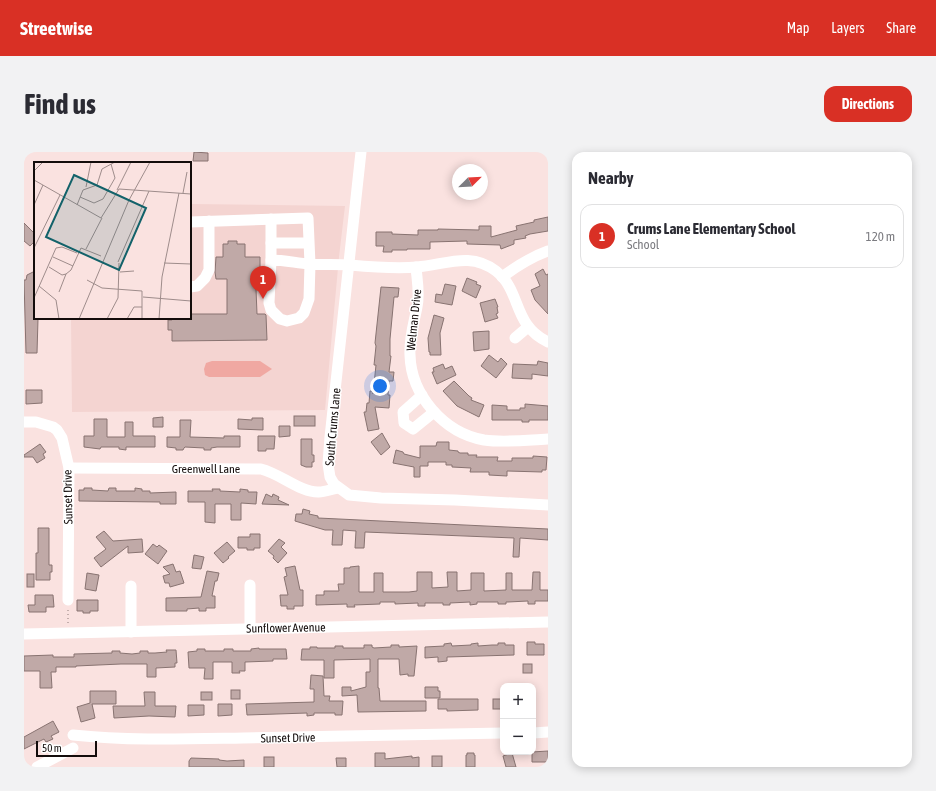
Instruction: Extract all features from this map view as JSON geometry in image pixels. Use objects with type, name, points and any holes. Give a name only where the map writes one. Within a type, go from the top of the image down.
[{"type":"street","name":"South Crums Lane","points":[[338,488],[330,477],[329,454],[361,152]]},
{"type":"street","points":[[191,222],[210,221],[271,219],[308,218],[310,264],[309,299],[304,313],[299,318],[288,321],[280,319],[271,310],[269,303],[271,219]]},
{"type":"street","points":[[191,287],[197,286],[205,278],[209,270],[210,221]]},
{"type":"street","points":[[271,243],[308,243]]},
{"type":"street","points":[[502,277],[520,264],[548,251]]},
{"type":"street","points":[[271,260],[364,267],[416,267],[431,266],[455,260],[466,259],[476,261],[486,265],[502,277],[509,286],[523,320],[533,333],[548,342]]},
{"type":"street","name":"Welman Drive","points":[[416,267],[418,297],[410,340],[411,368],[415,381],[422,395],[434,412],[458,431],[483,439],[497,441],[548,439]]},
{"type":"street","points":[[515,338],[528,327]]},
{"type":"street","points":[[422,395],[403,412],[404,423],[413,429],[434,412]]},
{"type":"street","name":"Sunset Drive","points":[[24,422],[36,422],[57,430],[62,438],[69,468],[68,600]]},
{"type":"street","name":"Greenwell Lane","points":[[69,468],[261,469],[281,476],[306,490],[321,492],[338,488]]},
{"type":"street","points":[[338,488],[349,495],[357,497],[548,505]]},
{"type":"street","points":[[250,585],[250,629]]},
{"type":"street","points":[[131,586],[131,632]]},
{"type":"street","name":"Sunflower Avenue","points":[[24,634],[548,622]]},
{"type":"street","points":[[536,733],[548,732]]},
{"type":"street","name":"Sunset Drive","points":[[73,735],[173,739],[500,733]]},
{"type":"street","points":[[37,767],[73,748]]},
{"type":"path","points":[[68,600],[68,633]]},
{"type":"shaded area","points":[[191,204],[345,206],[325,410],[72,412],[71,319],[191,319]]},
{"type":"shaded area","points":[[212,361],[260,361],[272,369],[260,377],[209,377],[205,375],[204,369],[206,363]]},
{"type":"building","points":[[194,152],[208,153],[208,161],[193,161]]},
{"type":"building","points":[[548,217],[548,231],[530,234],[525,236],[526,238],[514,240],[514,244],[501,249],[500,245],[467,244],[467,241],[430,242],[430,249],[392,250],[392,252],[383,252],[384,246],[376,246],[376,232],[418,235],[418,230],[479,230],[479,226],[491,226],[491,237],[517,230],[516,226]]},
{"type":"building","points":[[24,223],[34,233],[34,242],[30,246],[24,241]]},
{"type":"building","points":[[228,241],[237,241],[237,244],[245,244],[245,257],[260,257],[260,276],[263,276],[263,289],[256,289],[257,314],[266,315],[267,340],[172,341],[172,330],[168,330],[168,320],[191,319],[191,314],[227,314],[227,279],[216,279],[215,272],[216,257],[223,257],[223,244],[228,244]]},
{"type":"building","points":[[543,269],[546,275],[548,274],[548,314],[535,300],[531,290],[540,286],[535,274]]},
{"type":"building","points":[[34,272],[34,319],[38,319],[37,353],[26,353],[24,280],[26,280],[27,275]]},
{"type":"building","points":[[467,278],[477,282],[476,284],[481,286],[476,298],[462,291]]},
{"type":"building","points":[[445,284],[456,286],[452,305],[435,302],[436,294],[442,295]]},
{"type":"building","points":[[381,287],[399,288],[398,297],[394,297],[390,339],[391,356],[389,372],[394,372],[393,381],[389,381],[389,408],[375,407],[379,429],[368,431],[364,412],[366,412],[367,403],[369,403],[370,391],[372,391],[373,394],[376,365],[374,365],[375,343]]},
{"type":"building","points":[[495,299],[498,307],[498,313],[496,314],[498,318],[485,322],[480,303]]},
{"type":"building","points":[[434,315],[444,318],[440,333],[441,355],[430,355],[429,352],[428,338]]},
{"type":"building","points":[[489,331],[489,349],[474,351],[473,332]]},
{"type":"building","points":[[489,355],[498,362],[501,358],[507,364],[496,378],[481,366]]},
{"type":"building","points":[[538,361],[548,363],[548,376],[532,374],[532,379],[512,378],[513,364],[537,365]]},
{"type":"building","points":[[443,364],[445,369],[452,366],[456,375],[437,384],[432,372],[434,372],[433,368]]},
{"type":"building","points":[[454,381],[472,398],[471,400],[484,405],[479,417],[457,406],[443,391]]},
{"type":"building","points":[[26,390],[42,390],[42,403],[26,404]]},
{"type":"building","points":[[525,404],[548,406],[548,420],[529,420],[529,422],[522,422],[522,420],[492,420],[492,405],[507,406],[507,410],[520,410],[520,408],[525,408]]},
{"type":"building","points":[[294,416],[315,416],[315,426],[294,426]]},
{"type":"building","points":[[163,417],[163,427],[153,427],[153,418]]},
{"type":"building","points":[[252,418],[263,418],[263,430],[238,429],[238,419],[252,420]]},
{"type":"building","points":[[94,419],[107,419],[107,437],[125,437],[125,422],[133,422],[133,436],[155,436],[155,447],[126,447],[126,450],[119,449],[119,447],[101,447],[100,449],[84,447],[84,436],[94,436]]},
{"type":"building","points":[[180,420],[191,420],[190,437],[224,438],[224,436],[240,436],[240,447],[217,447],[211,448],[211,450],[204,450],[204,448],[185,447],[183,450],[176,450],[176,448],[167,447],[167,437],[180,437]]},
{"type":"building","points":[[279,426],[290,426],[290,436],[279,437]]},
{"type":"building","points":[[382,433],[390,447],[381,455],[371,442]]},
{"type":"building","points":[[258,436],[275,436],[274,449],[258,451]]},
{"type":"building","points":[[301,439],[312,439],[312,455],[314,455],[314,462],[312,462],[312,467],[301,465]]},
{"type":"building","points":[[437,442],[449,442],[449,450],[458,451],[460,453],[468,453],[468,455],[477,455],[476,457],[498,457],[497,461],[512,461],[512,458],[533,458],[533,456],[547,457],[546,470],[542,470],[542,472],[507,471],[507,476],[489,475],[489,472],[470,472],[471,468],[452,467],[452,465],[446,465],[446,462],[428,462],[428,466],[420,466],[420,477],[414,477],[414,467],[393,463],[396,450],[403,452],[404,454],[420,458],[420,446],[436,446]]},
{"type":"building","points":[[40,444],[46,452],[43,454],[45,458],[37,463],[33,457],[24,457],[24,455]]},
{"type":"building","points":[[84,488],[108,491],[109,488],[116,488],[116,491],[135,491],[135,488],[142,489],[142,491],[150,491],[150,493],[176,492],[176,504],[160,504],[160,502],[79,501],[79,490],[84,490]]},
{"type":"building","points":[[212,489],[240,492],[240,489],[248,490],[248,492],[257,492],[256,504],[241,503],[241,520],[231,520],[231,504],[215,504],[215,523],[205,522],[205,502],[188,502],[188,491],[213,491]]},
{"type":"building","points":[[266,494],[272,497],[273,494],[279,497],[278,500],[289,505],[262,504]]},
{"type":"building","points":[[303,509],[310,511],[309,514],[318,516],[318,518],[548,529],[548,540],[520,538],[519,557],[513,557],[514,538],[365,532],[364,548],[355,548],[356,531],[343,530],[342,545],[332,545],[333,530],[325,530],[295,521],[296,514],[302,514]]},
{"type":"building","points":[[38,528],[49,528],[49,565],[52,565],[50,580],[36,580]]},
{"type":"building","points":[[104,531],[113,541],[142,539],[143,552],[128,553],[128,546],[101,567],[94,558],[106,549],[96,537]]},
{"type":"building","points":[[250,534],[260,534],[260,548],[247,550],[247,548],[238,548],[238,537],[250,537]]},
{"type":"building","points":[[279,539],[285,543],[281,547],[287,553],[278,563],[273,558],[274,556],[268,551]]},
{"type":"building","points":[[227,542],[235,551],[223,563],[214,553]]},
{"type":"building","points":[[153,544],[157,547],[159,545],[167,551],[158,564],[145,554]]},
{"type":"building","points":[[194,555],[204,557],[201,569],[192,568]]},
{"type":"building","points":[[173,564],[176,572],[180,571],[184,583],[170,587],[169,583],[165,583],[163,576],[170,574],[163,567]]},
{"type":"building","points":[[295,566],[300,590],[303,590],[303,606],[294,606],[294,609],[287,609],[287,606],[281,606],[280,595],[288,595],[284,577],[287,576],[285,568]]},
{"type":"building","points":[[359,566],[359,592],[374,592],[374,573],[383,573],[383,592],[409,592],[417,591],[417,572],[432,572],[432,588],[448,587],[447,572],[457,572],[457,591],[471,590],[471,573],[484,573],[484,591],[506,590],[506,573],[512,573],[512,590],[532,590],[533,572],[540,572],[540,590],[548,590],[548,601],[535,601],[535,604],[528,604],[528,601],[506,602],[506,604],[498,604],[498,602],[477,602],[477,604],[470,605],[470,602],[450,603],[450,605],[443,605],[443,603],[425,603],[425,606],[418,606],[418,603],[395,604],[395,602],[354,605],[355,607],[347,607],[347,604],[316,605],[316,595],[324,595],[324,591],[339,591],[338,584],[344,584],[344,568]]},
{"type":"building","points":[[207,571],[219,573],[217,581],[215,581],[212,596],[215,596],[215,608],[206,608],[206,611],[199,611],[199,608],[187,609],[187,611],[166,611],[166,598],[201,597]]},
{"type":"building","points":[[87,573],[99,575],[96,591],[85,589]]},
{"type":"building","points":[[27,574],[34,574],[34,587],[27,587]]},
{"type":"building","points":[[35,595],[53,595],[54,607],[46,607],[46,612],[29,612],[28,605],[35,605]]},
{"type":"building","points":[[77,600],[98,600],[98,611],[83,613],[83,611],[77,611]]},
{"type":"building","points":[[527,642],[544,644],[544,655],[527,655]]},
{"type":"building","points":[[451,643],[452,646],[478,643],[478,646],[498,645],[498,643],[505,643],[505,645],[514,645],[514,655],[447,657],[447,661],[438,662],[438,657],[425,658],[425,647],[444,646],[444,644]]},
{"type":"building","points":[[364,645],[372,645],[374,648],[391,647],[391,645],[399,645],[399,647],[417,646],[414,676],[408,676],[408,674],[400,675],[399,659],[378,659],[378,688],[380,701],[426,701],[426,711],[358,712],[357,695],[342,696],[342,687],[351,687],[351,691],[366,687],[366,672],[370,672],[370,659],[334,660],[334,678],[324,678],[324,660],[301,660],[302,649],[310,649],[310,647],[335,648],[335,646],[343,646],[343,648],[364,648]]},
{"type":"building","points":[[197,649],[205,649],[205,651],[224,651],[224,649],[233,649],[233,651],[251,651],[251,649],[286,649],[287,659],[245,662],[245,671],[239,671],[240,673],[232,673],[232,662],[213,662],[213,679],[204,679],[205,668],[189,668],[188,652],[197,651]]},
{"type":"building","points":[[166,650],[176,650],[177,663],[175,663],[175,667],[156,668],[156,677],[147,677],[147,664],[56,667],[56,672],[51,672],[52,688],[40,688],[40,671],[24,671],[24,656],[53,655],[53,657],[74,657],[74,654],[112,653],[112,651],[132,654],[140,653],[140,651],[148,651],[148,653],[167,652]]},
{"type":"building","points":[[523,664],[532,664],[532,673],[523,673]]},
{"type":"building","points":[[311,675],[323,676],[324,696],[330,696],[329,701],[343,701],[342,715],[335,715],[335,713],[314,713],[314,715],[307,716],[307,713],[247,715],[246,704],[314,702],[314,689],[310,689]]},
{"type":"building","points":[[425,687],[438,687],[438,691],[440,691],[440,698],[425,698]]},
{"type":"building","points":[[231,690],[240,690],[240,699],[231,699]]},
{"type":"building","points":[[90,691],[116,691],[116,704],[92,704],[95,718],[81,722],[77,707],[90,703]]},
{"type":"building","points":[[144,692],[155,692],[155,706],[176,706],[175,717],[149,716],[114,718],[113,706],[145,706]]},
{"type":"building","points":[[201,692],[212,692],[212,700],[201,700]]},
{"type":"building","points":[[438,699],[478,699],[478,710],[447,711],[447,709],[438,709]]},
{"type":"building","points":[[493,699],[500,699],[500,709],[493,709]]},
{"type":"building","points":[[218,704],[232,704],[232,715],[218,716]]},
{"type":"building","points":[[188,705],[204,705],[204,715],[188,716]]},
{"type":"building","points":[[53,721],[59,732],[51,736],[53,739],[46,742],[44,739],[24,749],[24,737]]},
{"type":"building","points":[[548,751],[548,762],[532,762],[532,755],[536,755],[536,752]]},
{"type":"building","points":[[375,753],[385,753],[385,759],[412,756],[412,758],[419,757],[419,767],[375,767]]},
{"type":"building","points":[[467,753],[474,753],[475,767],[466,767]]},
{"type":"building","points":[[513,755],[516,767],[506,767],[503,756]]},
{"type":"building","points":[[432,756],[442,756],[442,767],[432,767]]},
{"type":"building","points":[[264,757],[274,757],[274,767],[264,767]]},
{"type":"building","points":[[191,758],[219,759],[227,761],[244,760],[244,767],[189,767],[189,761]]},
{"type":"building","points":[[336,758],[346,758],[346,767],[337,767]]},
{"type":"place","name":"Crums Lane Elementary School","points":[[263,299]]}]
